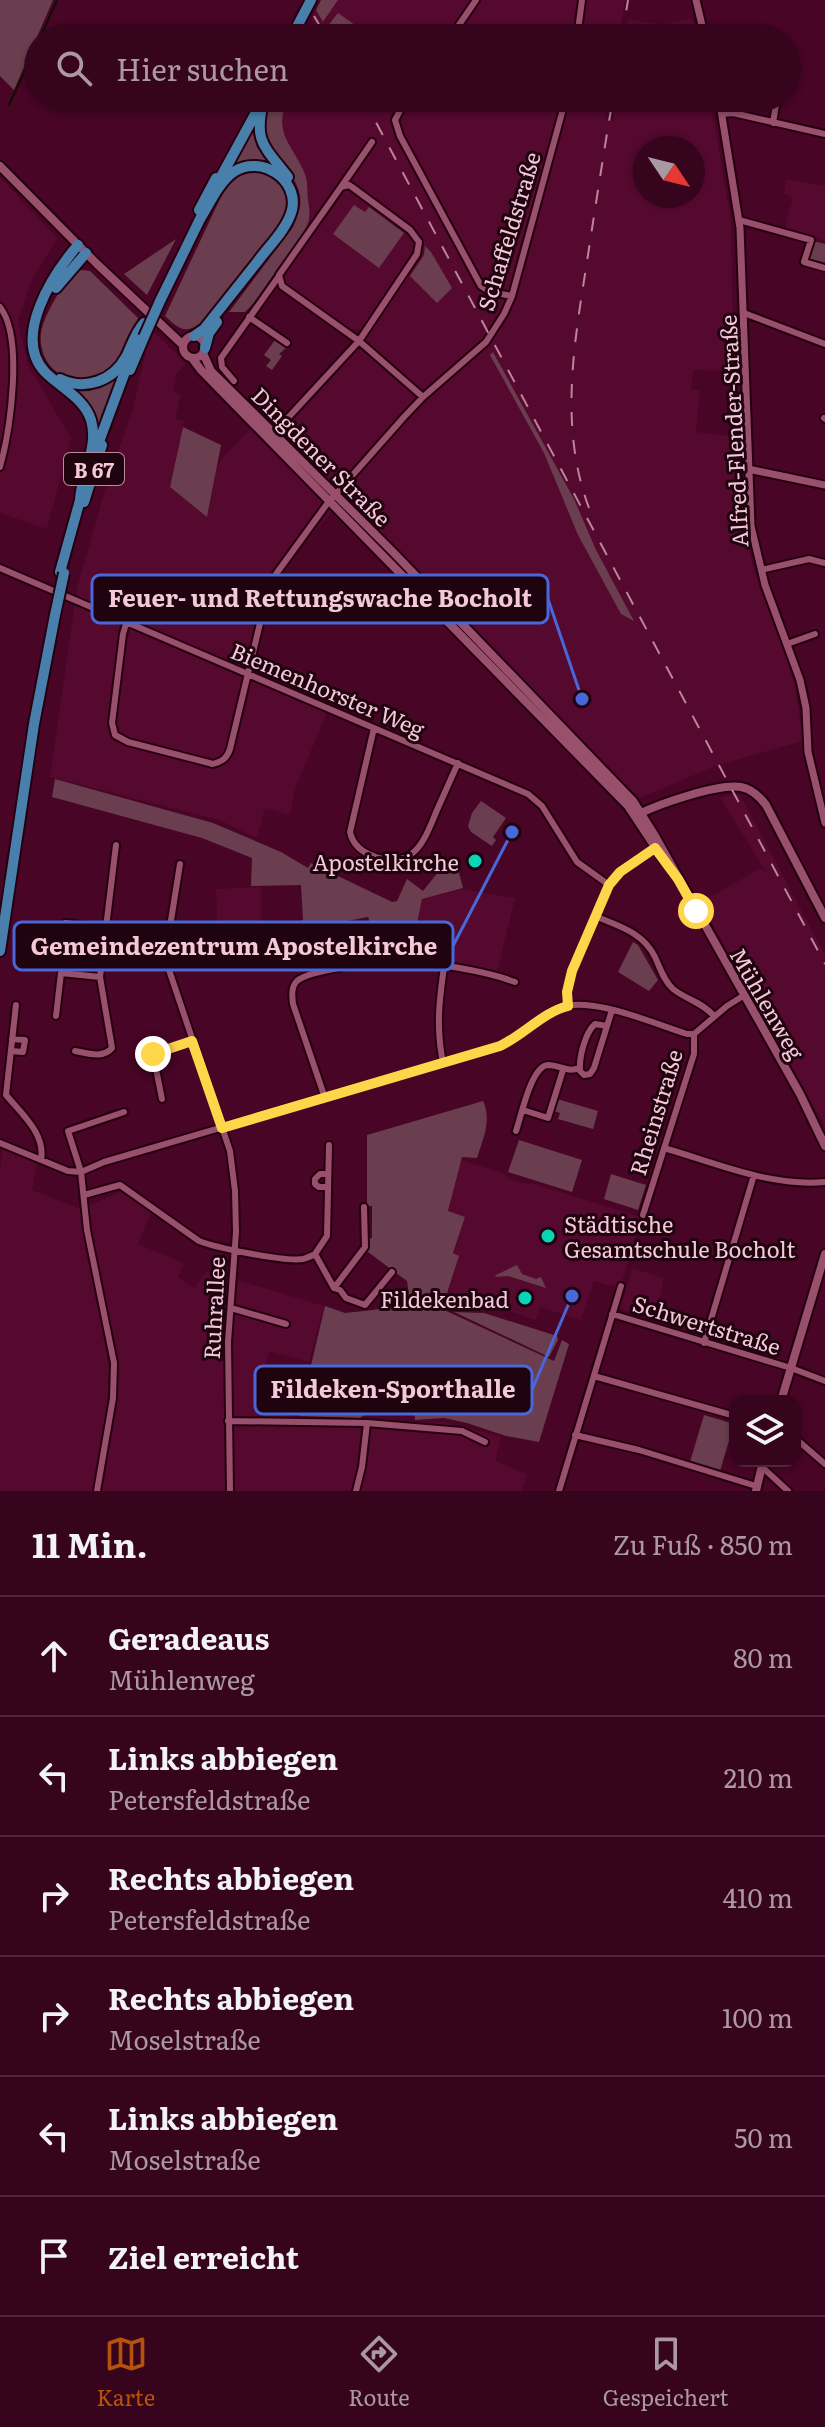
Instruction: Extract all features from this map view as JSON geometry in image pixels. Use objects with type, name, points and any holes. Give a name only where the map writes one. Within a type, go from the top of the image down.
[{"type":"highway","points":[[298,24],[311,0]]},
{"type":"highway","name":"B 67","points":[[0,914],[29,723],[80,499],[141,331],[255,112]]},
{"type":"highway","name":"B 67","points":[[158,299],[255,112]]},
{"type":"highway","points":[[204,351],[209,333],[283,237],[295,215],[295,190],[261,141],[260,112]]},
{"type":"highway","points":[[188,340],[204,329],[280,233],[293,207],[291,193],[283,178],[270,169],[245,167],[225,181],[199,221]]},
{"type":"highway","points":[[82,249],[60,282],[39,324],[37,346],[45,366],[67,382],[88,385],[100,381],[119,367],[141,331]]},
{"type":"highway","points":[[80,499],[93,445],[92,422],[77,399],[43,369],[36,357],[33,339],[35,319],[49,288],[82,249]]},
{"type":"highway","name":"B 67","points":[[62,573],[141,331]]},
{"type":"highway","name":"B 67","points":[[0,951],[52,613]]},
{"type":"main road","name":"Dingdener Straße","points":[[0,166],[163,328],[188,340],[203,341],[211,371],[333,497],[380,551],[638,814]]},
{"type":"main road","name":"Dingdener Straße","points":[[188,340],[185,352],[201,370],[422,582],[581,746],[638,814]]},
{"type":"main road","points":[[192,358],[204,351]]},
{"type":"main road","name":"Dingdener Straße","points":[[380,551],[413,582],[422,582]]},
{"type":"main road","points":[[638,814],[661,804],[730,786],[755,793],[766,805],[825,918]]},
{"type":"main road","name":"Mühlenweg","points":[[638,814],[655,848],[678,879]]},
{"type":"main road","name":"Mühlenweg","points":[[638,814],[800,1094],[825,1146]]},
{"type":"main road","points":[[783,1395],[825,1254]]},
{"type":"main road","points":[[756,1489],[761,1467]]},
{"type":"street","points":[[460,24],[476,0]]},
{"type":"street","points":[[579,24],[582,0]]},
{"type":"street","points":[[696,0],[702,24]]},
{"type":"street","points":[[399,112],[395,120],[400,136],[481,286],[490,292],[512,296]]},
{"type":"street","name":"Schaffeldstraße","points":[[126,624],[112,723],[115,735],[213,764],[221,762],[230,749],[266,598],[276,574],[333,497],[423,397],[486,342],[504,314],[512,296],[562,112]]},
{"type":"street","points":[[773,123],[775,112]]},
{"type":"street","points":[[722,114],[733,113],[825,134]]},
{"type":"street","name":"Alfred-Flender-Straße","points":[[722,114],[739,220],[751,526],[761,570],[804,694],[808,752],[825,823]]},
{"type":"street","points":[[234,381],[222,367],[221,358],[372,142]]},
{"type":"street","points":[[285,421],[359,341],[417,254],[419,242],[410,230],[352,187],[341,187]]},
{"type":"street","points":[[739,220],[811,240],[804,262],[825,268]]},
{"type":"street","points":[[279,275],[285,290],[359,341],[423,397]]},
{"type":"street","points":[[0,307],[9,325],[14,355],[9,429],[0,467]]},
{"type":"street","points":[[744,313],[825,344]]},
{"type":"street","points":[[249,317],[287,343]]},
{"type":"street","points":[[748,469],[825,485]]},
{"type":"street","points":[[761,570],[809,559],[825,563]]},
{"type":"street","name":"Biemenhorster Weg","points":[[0,568],[458,763],[535,799],[577,862],[609,885]]},
{"type":"street","points":[[787,644],[815,634]]},
{"type":"street","points":[[374,728],[350,832],[356,846],[369,854],[393,860],[416,851],[458,763]]},
{"type":"street","points":[[817,794],[825,789]]},
{"type":"street","points":[[75,1051],[102,1055],[112,1048],[100,977],[116,845]]},
{"type":"street","points":[[568,1006],[568,983],[609,885],[620,872],[655,848]]},
{"type":"street","points":[[103,950],[165,958],[180,864]]},
{"type":"street","points":[[595,916],[642,938],[672,988],[705,1006],[714,1016]]},
{"type":"street","points":[[65,923],[105,928]]},
{"type":"street","name":"Ruhrallee","points":[[165,958],[230,1151],[235,1191],[235,1251],[228,1342],[230,1491]]},
{"type":"street","points":[[325,1098],[293,1004],[293,989],[298,980],[327,971],[395,961],[498,975],[515,982]]},
{"type":"street","points":[[443,1063],[437,1021],[444,967]]},
{"type":"street","points":[[56,1016],[61,973],[100,977]]},
{"type":"street","name":"Rheinstraße","points":[[643,1215],[694,1054],[694,1034],[743,996]]},
{"type":"street","points":[[0,1143],[68,1171],[81,1172],[104,1162],[500,1046],[517,1038],[556,1009],[568,1006],[583,1004],[612,1010],[694,1034]]},
{"type":"street","points":[[16,1005],[6,1095],[36,1132],[42,1145],[41,1160]]},
{"type":"street","points":[[607,1026],[595,1024],[589,1029],[579,1068],[584,1075],[593,1071],[612,1010]]},
{"type":"street","points":[[11,1051],[23,1052],[25,1040],[12,1039]]},
{"type":"street","points":[[162,1099],[153,1054],[192,1041]]},
{"type":"street","points":[[516,1131],[539,1069],[547,1065],[572,1071],[579,1068]]},
{"type":"street","points":[[523,1110],[548,1118],[563,1070]]},
{"type":"street","points":[[97,1491],[115,1379],[114,1363],[87,1230],[81,1172],[68,1131],[124,1112]]},
{"type":"street","points":[[84,1195],[120,1185],[199,1241],[235,1251],[302,1259],[315,1254],[327,1236],[329,1145]]},
{"type":"street","points":[[664,1148],[754,1175],[801,1183],[825,1182]]},
{"type":"street","points":[[328,1174],[320,1174],[315,1179],[319,1187],[328,1187]]},
{"type":"street","points":[[704,1343],[754,1175]]},
{"type":"street","points":[[334,1288],[365,1247],[364,1207]]},
{"type":"street","points":[[315,1254],[334,1288],[346,1298],[365,1305],[392,1272]]},
{"type":"street","points":[[559,1491],[621,1286]]},
{"type":"street","points":[[231,1308],[286,1324]]},
{"type":"street","name":"Schwertstraße","points":[[612,1314],[825,1381]]},
{"type":"street","points":[[594,1376],[729,1414]]},
{"type":"street","points":[[228,1421],[367,1423],[462,1431],[485,1442]]},
{"type":"street","points":[[356,1491],[367,1423]]},
{"type":"street","points":[[575,1435],[639,1450],[756,1489]]},
{"type":"street","points":[[801,1443],[825,1464]]},
{"type":"street","points":[[765,1467],[788,1491]]},
{"type":"shaded area","points":[[0,0],[53,0],[43,24],[24,24],[24,67],[14,90],[0,76]]},
{"type":"shaded area","points":[[321,0],[338,0],[323,22],[316,10]]},
{"type":"shaded area","points":[[338,0],[625,0],[621,24],[314,24],[311,19],[316,10],[324,22]]},
{"type":"shaded area","points":[[338,13],[354,24],[329,24]]},
{"type":"shaded area","points":[[692,18],[694,24],[666,24]]},
{"type":"shaded area","points":[[628,19],[656,24],[627,24]]},
{"type":"shaded area","points":[[284,112],[606,112],[605,119],[613,121],[615,112],[712,112],[731,221],[733,327],[738,328],[739,371],[693,370],[691,389],[700,391],[696,432],[739,437],[746,534],[754,571],[789,663],[803,741],[721,764],[627,803],[337,506],[290,559],[271,601],[252,676],[328,710],[295,789],[290,815],[265,808],[257,838],[219,820],[50,777],[77,589],[107,483],[133,409],[146,350],[154,332],[186,364],[174,376],[173,392],[181,394],[175,419],[184,421],[170,487],[208,516],[217,466],[227,453],[263,415],[280,430],[367,337],[358,329],[348,329],[272,276],[311,217],[307,179],[285,141]]},
{"type":"shaded area","points":[[284,112],[283,130],[306,177],[309,219],[305,230],[253,304],[245,312],[229,312],[293,227],[300,208],[297,185],[266,138],[264,114]]},
{"type":"shaded area","points":[[252,131],[257,147],[267,160],[247,160],[234,165]]},
{"type":"shaded area","points":[[255,171],[275,178],[285,189],[287,201],[277,231],[204,326],[181,328],[165,316],[226,186],[239,176]]},
{"type":"shaded area","points":[[0,177],[57,238],[31,282],[18,321],[28,365],[71,438],[47,529],[0,513]]},
{"type":"shaded area","points":[[786,179],[825,186],[825,241],[785,228],[793,197],[784,194]]},
{"type":"shaded area","points":[[354,205],[365,212],[369,207],[404,233],[379,268],[333,234]]},
{"type":"shaded area","points":[[176,239],[147,295],[124,274]]},
{"type":"shaded area","points":[[813,241],[825,244],[825,266],[808,261]]},
{"type":"shaded area","points":[[425,246],[452,288],[437,303],[410,276],[424,255]]},
{"type":"shaded area","points":[[81,270],[90,271],[138,318],[118,363],[103,375],[80,380],[59,374],[51,366],[44,357],[41,333],[58,294],[68,280]]},
{"type":"shaded area","points":[[275,340],[286,348],[279,354],[282,356],[272,370],[266,366],[271,360],[264,355]]},
{"type":"shaded area","points":[[493,352],[574,499],[596,550],[634,621],[621,614],[578,535],[544,453],[490,355]]},
{"type":"shaded area","points":[[120,371],[106,406],[98,441],[96,429],[69,385]]},
{"type":"shaded area","points":[[183,427],[221,445],[207,517],[170,487]]},
{"type":"shaded area","points":[[55,779],[213,823],[281,852],[308,868],[311,863],[392,902],[397,901],[407,879],[423,891],[443,866],[458,869],[463,888],[422,899],[416,929],[371,926],[368,917],[263,940],[262,935],[303,920],[301,885],[251,886],[252,858],[202,838],[52,797]]},
{"type":"shaded area","points":[[740,795],[825,955],[825,1126],[706,913],[703,901],[761,868],[767,873],[720,798]]},
{"type":"shaded area","points":[[481,801],[506,818],[493,837],[496,840],[492,846],[471,832],[468,826],[472,813]]},
{"type":"shaded area","points":[[261,887],[261,936],[218,948],[216,889]]},
{"type":"shaded area","points":[[463,889],[515,898],[497,971],[411,954],[422,899]]},
{"type":"shaded area","points":[[633,942],[638,945],[658,980],[649,991],[618,972]]},
{"type":"shaded area","points":[[557,1099],[598,1111],[593,1129],[558,1119],[560,1113],[554,1111]]},
{"type":"shaded area","points":[[483,1101],[487,1122],[482,1144],[477,1158],[462,1157],[448,1211],[465,1217],[453,1253],[459,1256],[442,1309],[554,1361],[562,1340],[569,1344],[539,1442],[444,1418],[415,1420],[413,1374],[408,1385],[381,1374],[368,1412],[360,1418],[299,1416],[325,1306],[345,1313],[401,1304],[408,1288],[407,1281],[368,1252],[367,1239],[372,1238],[372,1206],[367,1206],[367,1135]]},
{"type":"shaded area","points":[[519,1140],[582,1160],[572,1192],[508,1172]]},
{"type":"shaded area","points":[[3,1148],[37,1163],[32,1190],[81,1209],[120,1192],[151,1212],[138,1244],[184,1263],[178,1277],[194,1288],[207,1271],[324,1306],[309,1362],[269,1351],[264,1372],[268,1390],[299,1391],[293,1424],[444,1422],[501,1437],[495,1461],[527,1474],[522,1491],[0,1491],[0,1169]]},
{"type":"shaded area","name":"Städtische Gesamtschule Bocholt","points":[[461,1160],[505,1174],[509,1179],[641,1217],[620,1288],[594,1281],[581,1320],[540,1307],[536,1320],[483,1302],[481,1307],[446,1302],[459,1256],[454,1254],[465,1217],[448,1212],[452,1200],[450,1192]]},
{"type":"shaded area","points":[[611,1174],[646,1185],[638,1210],[604,1199]]},
{"type":"shaded area","points":[[517,1265],[522,1274],[536,1279],[541,1277],[546,1288],[508,1276],[495,1277]]},
{"type":"shaded area","points":[[632,1268],[664,1278],[658,1304],[662,1306],[659,1319],[620,1308]]},
{"type":"shaded area","points":[[454,1312],[484,1313],[557,1336],[558,1340],[549,1357]]},
{"type":"shaded area","points":[[704,1415],[729,1422],[729,1441],[720,1471],[690,1462]]},
{"type":"waterway","points":[[46,24],[57,0]]},
{"type":"waterway","points":[[9,105],[24,72]]},
{"type":"railway","points":[[624,24],[628,0]]},
{"type":"railway","points":[[314,16],[319,24]]},
{"type":"railway","points":[[370,112],[825,964]]},
{"type":"railway","points":[[589,508],[574,445],[572,382],[578,318],[611,112]]},
{"type":"place","name":"Feuer- und Rettungswache Bocholt","points":[[582,699]]},
{"type":"place","name":"Gemeindezentrum Apostelkirche","points":[[512,832]]},
{"type":"place","name":"Apostelkirche","points":[[475,861]]},
{"type":"place","name":"Städtische Gesamtschule Bocholt","points":[[548,1236]]},
{"type":"place","name":"Fildeken-Sporthalle","points":[[572,1296]]},
{"type":"place","name":"Fildekenbad","points":[[525,1298]]},
{"type":"route","points":[[153,1054],[192,1041],[222,1128],[500,1046],[517,1038],[556,1009],[568,1006],[568,983],[572,971],[609,885],[615,876],[655,848],[696,911]]}]
